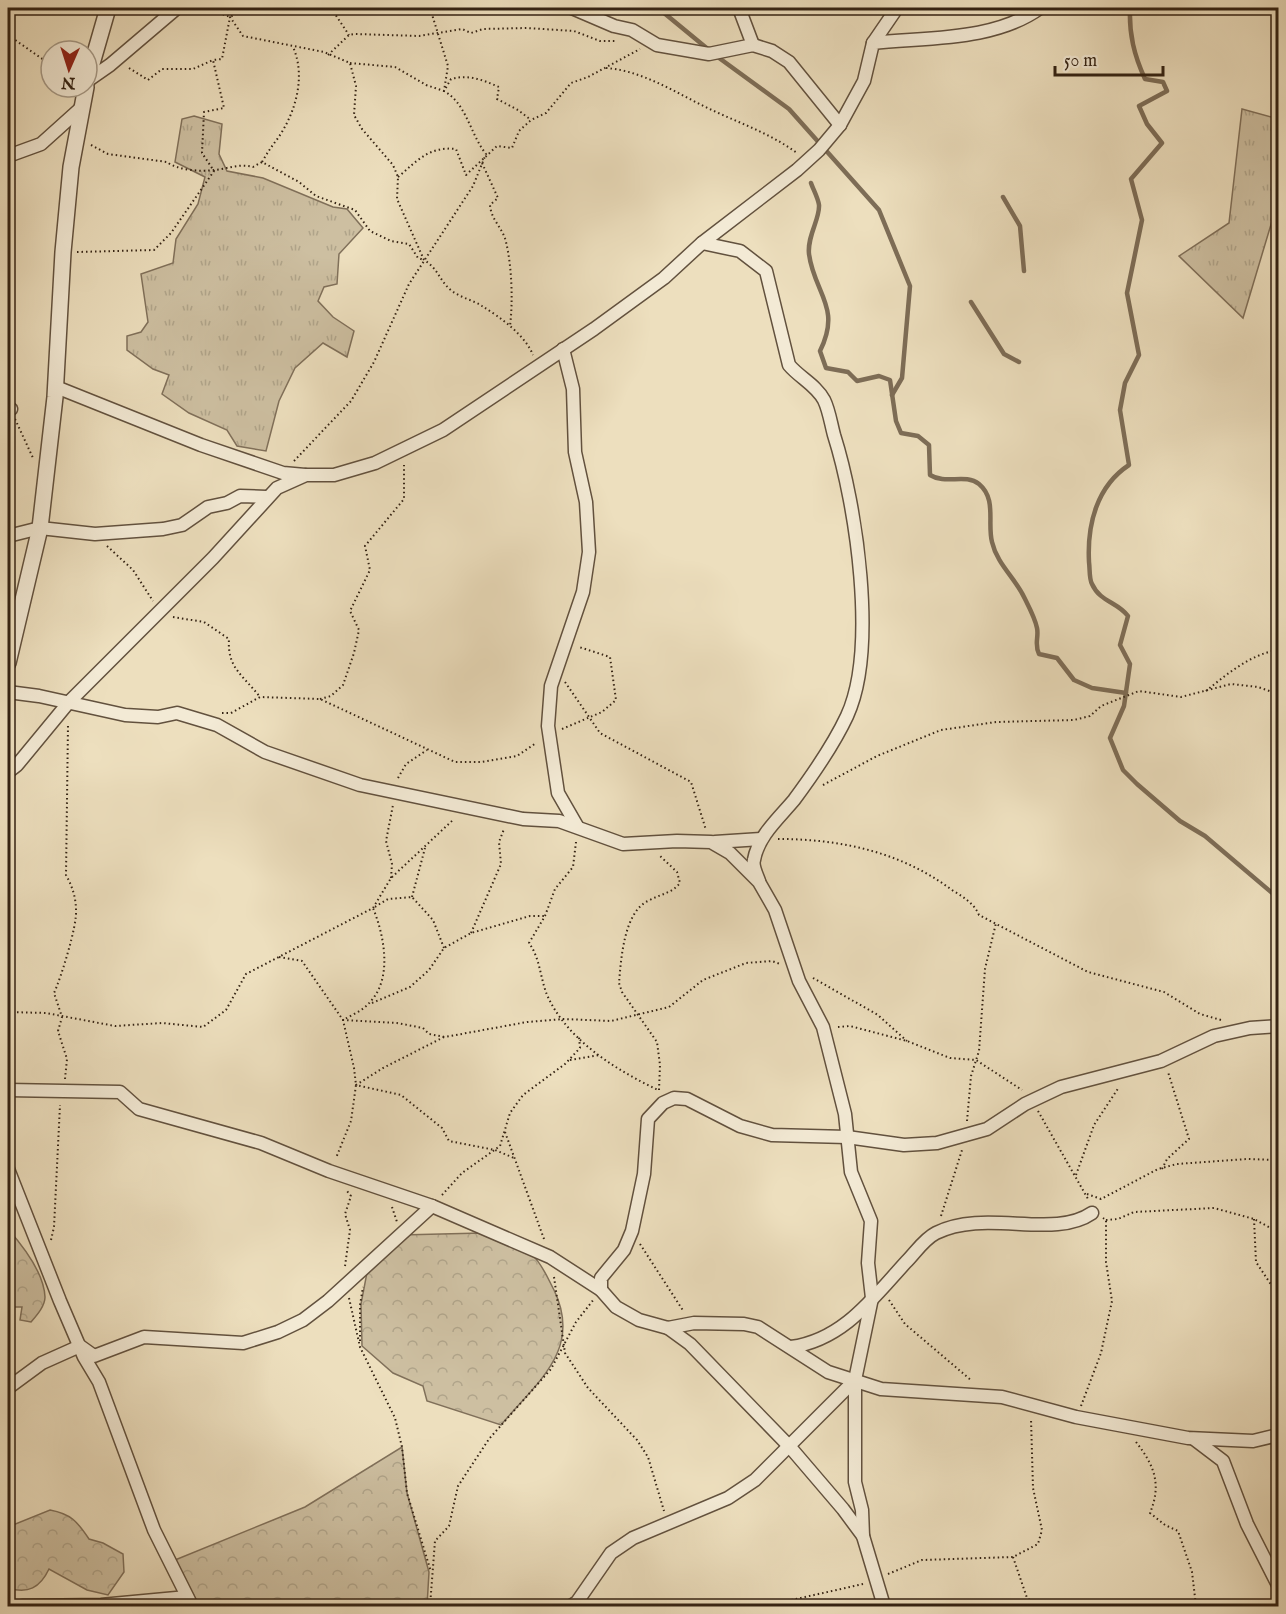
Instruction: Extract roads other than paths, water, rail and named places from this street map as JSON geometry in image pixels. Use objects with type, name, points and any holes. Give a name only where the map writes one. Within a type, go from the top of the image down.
[{"type":"street","points":[[99,39],[108,8]]},
{"type":"street","points":[[99,73],[177,8]]},
{"type":"street","points":[[572,8],[614,26],[632,30],[652,43],[709,54],[753,45],[772,51],[789,62],[840,125]]},
{"type":"street","points":[[739,8],[753,45]]},
{"type":"street","points":[[56,387],[201,445],[283,473],[334,475],[404,450],[460,419],[664,278],[702,243],[807,161],[840,125],[864,81],[873,43],[897,8]]},
{"type":"street","points":[[873,43],[998,29],[1019,22],[1040,8]]},
{"type":"street","points":[[8,663],[40,528],[56,387],[63,252],[74,138],[83,99]]},
{"type":"street","points":[[8,156],[41,144],[81,108]]},
{"type":"street","points":[[702,243],[740,251],[766,271],[789,365],[814,386],[825,401],[845,470],[857,533],[862,647],[860,674],[848,713],[827,755],[761,840],[753,862],[759,882],[775,910],[795,968],[823,1027],[834,1065],[848,1137],[851,1172],[871,1221],[868,1263],[872,1298],[855,1380],[855,1482],[862,1510],[863,1536],[884,1606]]},
{"type":"street","points":[[562,349],[573,389],[575,452],[586,502],[589,552],[583,592],[551,686],[549,735],[558,793],[577,826]]},
{"type":"street","points":[[8,772],[24,757],[69,702],[160,612],[266,497],[277,488],[306,475]]},
{"type":"street","points":[[8,536],[40,528],[95,534],[163,529],[182,525],[208,507],[226,503],[240,496],[266,497]]},
{"type":"street","points":[[8,692],[69,702],[125,715],[158,717],[177,713],[217,725],[265,752],[307,768],[394,794],[469,806],[538,821],[559,821],[622,844],[761,840]]},
{"type":"street","points":[[711,842],[730,853],[759,882]]},
{"type":"street","points":[[601,1290],[601,1278],[624,1250],[632,1231],[644,1174],[648,1119],[663,1103],[674,1098],[687,1099],[755,1131],[790,1137],[848,1137],[904,1145],[938,1143],[987,1129],[1033,1100],[1061,1087],[1161,1061],[1214,1036],[1250,1028],[1278,1026]]},
{"type":"street","points":[[8,1090],[120,1092],[139,1108],[261,1143],[329,1172],[432,1206],[550,1257],[601,1290],[616,1307],[639,1320],[668,1328],[690,1344],[790,1447],[832,1494],[863,1536]]},
{"type":"street","points":[[8,1169],[80,1346],[99,1382],[154,1530],[189,1602],[22,1606]]},
{"type":"street","points":[[80,1346],[94,1356],[144,1337],[243,1343],[278,1332],[303,1320],[432,1206]]},
{"type":"street","points":[[791,1347],[823,1338],[855,1318],[934,1234],[964,1224],[984,1221],[1078,1223],[1092,1213]]},
{"type":"street","points":[[668,1328],[694,1323],[744,1324],[758,1327],[828,1372],[881,1389],[912,1393],[992,1396],[1076,1417],[1193,1438],[1253,1441],[1278,1435]]},
{"type":"street","points":[[8,1388],[42,1364],[80,1346]]},
{"type":"street","points":[[571,1606],[611,1553],[633,1538],[728,1498],[755,1480],[855,1380]]},
{"type":"street","points":[[1193,1438],[1223,1461],[1246,1524],[1278,1585]]},
{"type":"waterway","points":[[658,8],[709,50]]},
{"type":"waterway","points":[[1130,8],[1133,44],[1145,79],[1163,82],[1167,91],[1139,106],[1147,124],[1162,143],[1131,179],[1142,220],[1127,293],[1139,355],[1125,383],[1120,410],[1129,465],[1118,474],[1102,495],[1096,507],[1090,534],[1089,562],[1092,584],[1100,595],[1128,616],[1120,645],[1130,664],[1124,706],[1110,738],[1123,770],[1137,784],[1180,821],[1205,836],[1278,898]]},
{"type":"waterway","points":[[715,55],[789,109],[879,210],[910,286],[902,378],[892,395]]},
{"type":"waterway","points":[[811,183],[819,210],[810,241],[809,254],[828,311],[826,336],[820,351],[826,368],[848,372],[857,381],[879,376],[890,380],[896,421],[901,433],[918,436],[929,445],[930,475],[942,479],[968,479],[985,490],[990,504],[994,550],[1020,590],[1033,616],[1037,628],[1039,654],[1057,658],[1074,680],[1092,688],[1126,693]]},
{"type":"waterway","points":[[1003,197],[1020,226],[1024,271]]},
{"type":"waterway","points":[[971,302],[1004,354],[1019,362]]}]
